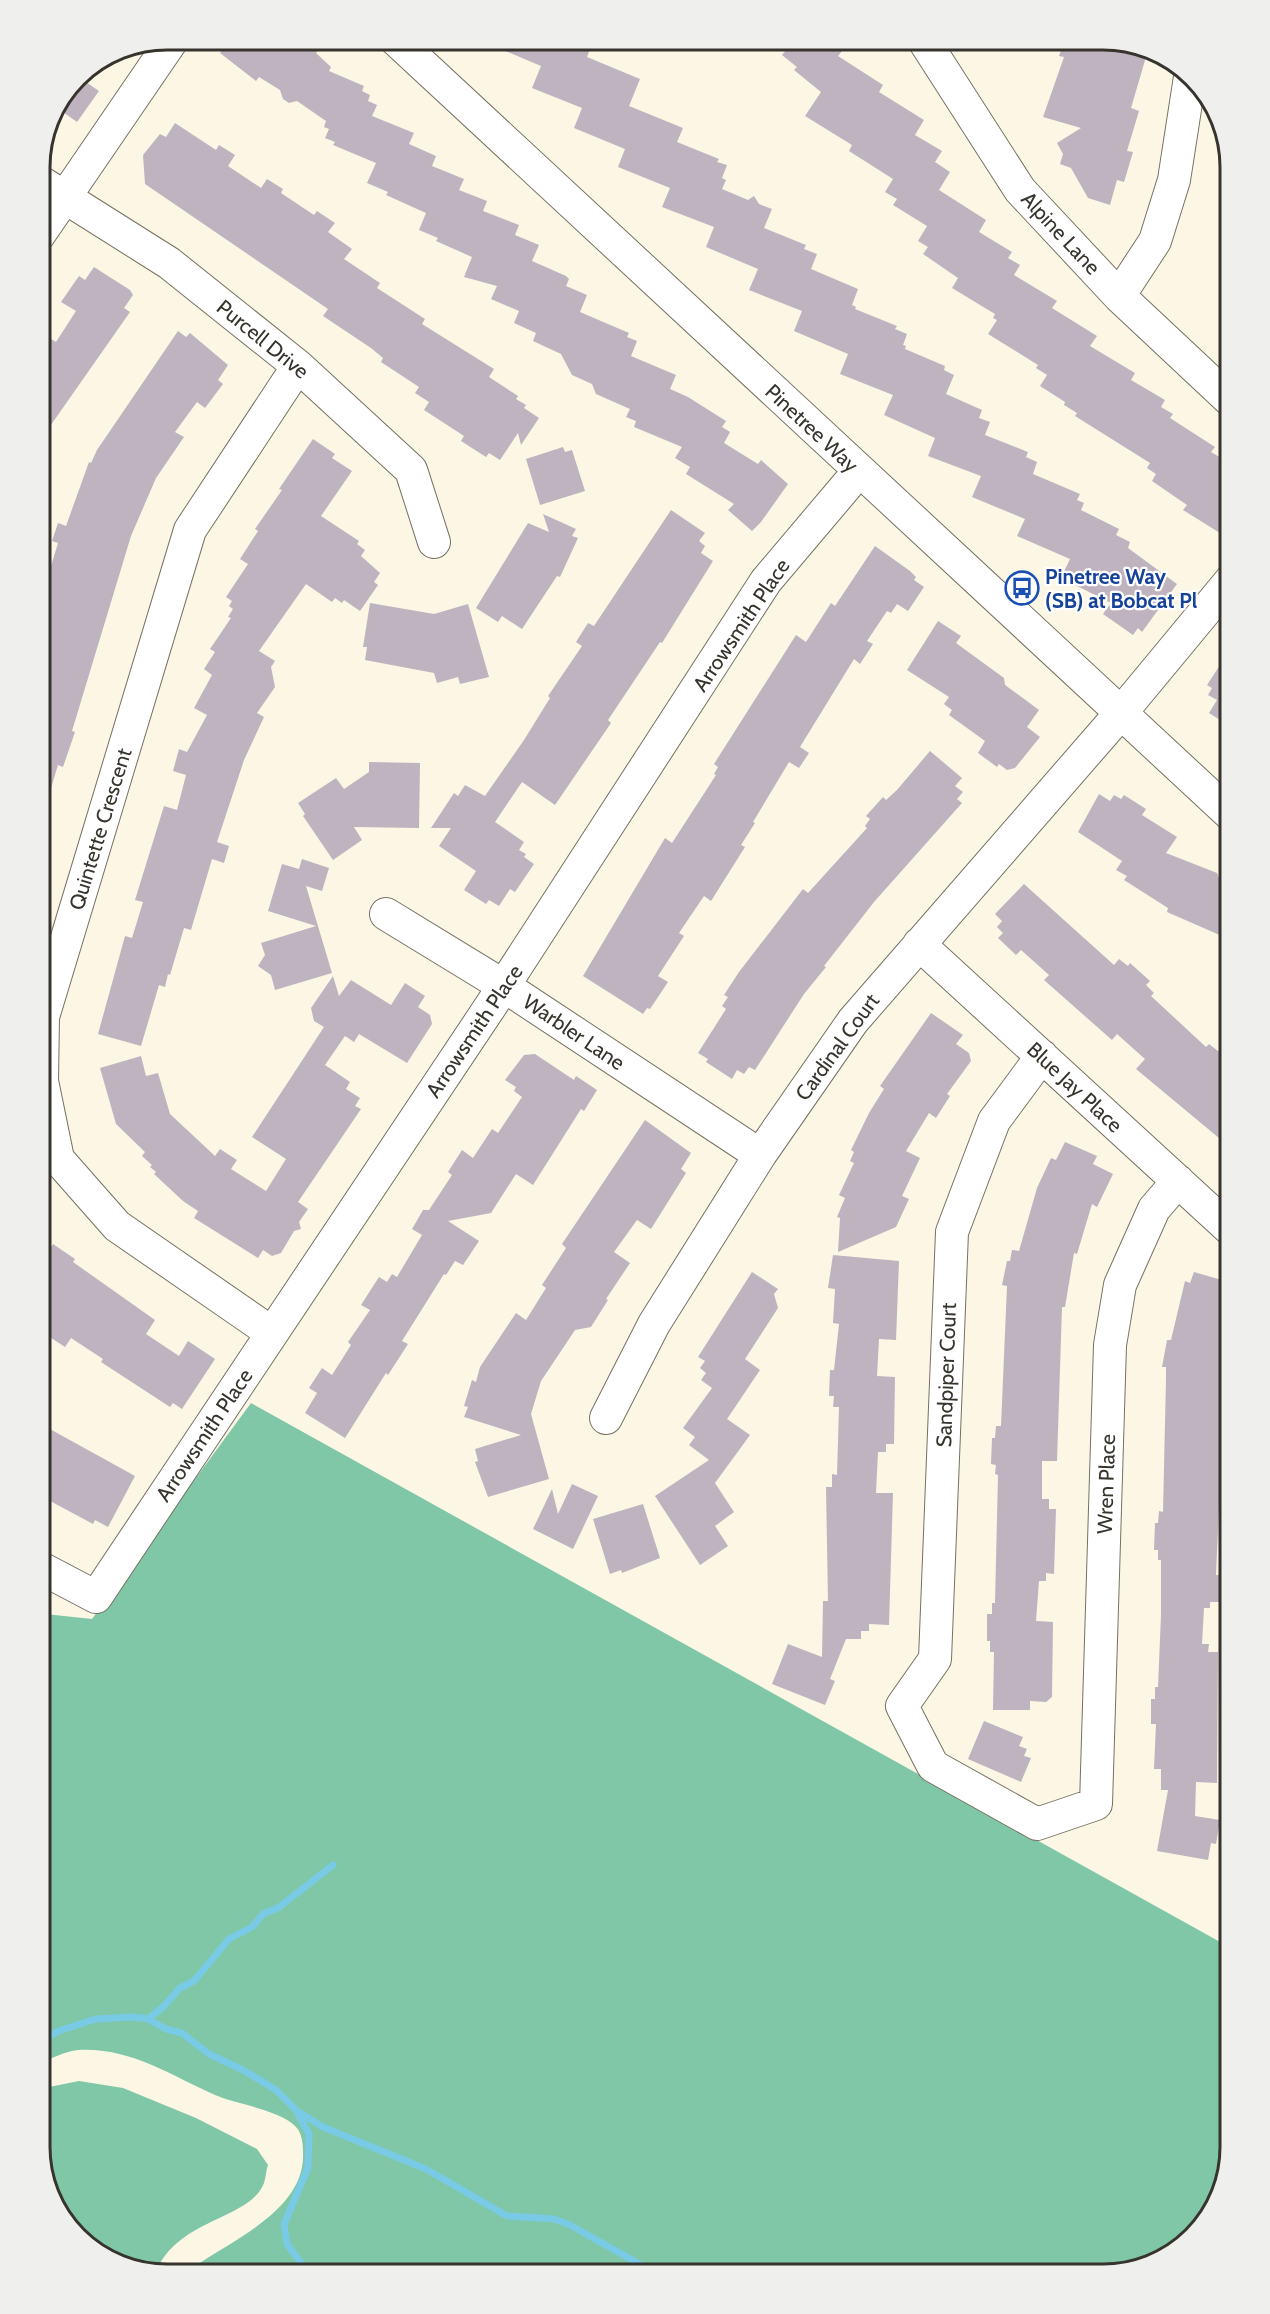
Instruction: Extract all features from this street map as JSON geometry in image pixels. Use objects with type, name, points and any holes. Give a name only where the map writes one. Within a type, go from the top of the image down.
[{"type":"street","points":[[51,189],[164,50]]},
{"type":"street","name":"Pinetree Way","points":[[406,50],[1220,805]]},
{"type":"street","name":"Alpine Lane","points":[[929,50],[1020,190],[1119,297],[1220,391]]},
{"type":"street","points":[[1119,297],[1155,241],[1174,180],[1188,87]]},
{"type":"street","name":"Purcell Drive","points":[[51,189],[169,263],[298,366],[411,470],[434,542]]},
{"type":"street","name":"Quintette Crescent","points":[[50,994],[190,530],[298,366]]},
{"type":"street","name":"Arrowsmith Place","points":[[50,1573],[96,1597],[504,986],[766,581],[859,471]]},
{"type":"street","name":"Cardinal Court","points":[[606,1418],[654,1324],[760,1155],[853,1021],[1120,714],[1220,593]]},
{"type":"street","name":"Warbler Lane","points":[[386,914],[504,986],[760,1155]]},
{"type":"street","name":"Blue Jay Place","points":[[919,944],[1220,1220]]},
{"type":"street","name":"Sandpiper Court","points":[[1042,1056],[994,1120],[952,1232],[935,1659],[902,1706],[933,1766],[1037,1824],[1096,1804]]},
{"type":"street","name":"Quintette Crescent","points":[[50,1120],[58,1159],[117,1226],[272,1333]]},
{"type":"street","name":"Wren Place","points":[[1096,1804],[1110,1345],[1120,1285],[1154,1209],[1178,1181]]},
{"type":"green space","points":[[251,1403],[1220,1942],[1220,2147],[1217,2178],[1208,2199],[1191,2225],[1162,2249],[1148,2256],[1111,2264],[200,2264],[251,2231],[282,2204],[294,2189],[301,2171],[302,2139],[296,2127],[280,2116],[215,2095],[166,2071],[132,2058],[97,2050],[78,2050],[50,2058],[50,1615],[92,1619]]},
{"type":"green space","points":[[79,2081],[123,2088],[196,2118],[257,2149],[268,2165],[264,2183],[256,2195],[244,2205],[195,2230],[179,2241],[161,2264],[129,2258],[108,2249],[95,2240],[74,2219],[58,2192],[51,2163],[50,2087]]},
{"type":"building","points":[[222,50],[318,50],[316,53],[331,67],[329,71],[364,86],[362,91],[370,95],[368,101],[377,105],[372,116],[414,133],[409,144],[436,156],[432,166],[464,179],[459,190],[487,201],[483,211],[519,225],[515,235],[539,245],[532,261],[566,276],[569,279],[566,286],[587,295],[580,312],[629,333],[627,337],[637,341],[631,356],[676,375],[670,389],[688,397],[726,421],[722,427],[730,432],[724,443],[758,464],[761,460],[788,484],[761,522],[752,531],[728,510],[734,504],[686,474],[690,467],[675,458],[682,447],[634,427],[636,421],[626,417],[630,409],[596,394],[592,384],[572,375],[561,354],[533,341],[536,333],[514,323],[519,311],[491,299],[497,286],[464,277],[472,257],[436,241],[438,238],[419,230],[426,213],[386,195],[388,192],[367,183],[376,163],[333,145],[335,142],[325,138],[329,129],[324,127],[326,121],[297,101],[289,103],[283,99],[280,90],[259,77],[256,81],[220,53]]},
{"type":"building","points":[[503,50],[590,50],[587,57],[640,79],[629,106],[683,128],[677,142],[719,159],[717,162],[727,165],[722,178],[726,180],[722,189],[748,200],[754,196],[759,204],[772,209],[764,228],[806,245],[804,249],[817,254],[811,269],[858,289],[852,305],[856,307],[855,309],[897,326],[895,329],[907,334],[903,345],[906,346],[905,349],[945,366],[944,370],[954,375],[946,394],[982,410],[979,418],[990,422],[985,435],[1028,452],[1026,457],[1037,462],[1033,474],[1080,494],[1077,500],[1084,503],[1081,510],[1119,529],[1116,535],[1130,542],[1128,548],[1177,584],[1142,632],[1138,628],[1133,635],[1103,614],[1111,603],[1061,578],[1070,559],[1017,536],[1025,519],[972,497],[981,476],[928,456],[935,438],[884,415],[893,395],[840,374],[848,354],[794,331],[802,311],[749,290],[758,269],[706,247],[714,227],[662,207],[670,188],[618,167],[625,149],[574,128],[582,108],[532,88],[541,66]]},
{"type":"building","points":[[786,50],[843,50],[838,56],[883,85],[879,92],[924,120],[915,135],[942,151],[935,162],[950,172],[939,190],[986,220],[979,232],[1012,252],[1008,258],[1020,265],[1014,275],[1057,301],[1052,308],[1097,336],[1090,346],[1135,373],[1131,380],[1165,400],[1161,407],[1173,414],[1170,418],[1215,447],[1211,452],[1220,457],[1220,533],[1183,510],[1187,505],[1152,481],[1156,474],[1147,468],[1150,463],[1075,416],[1077,413],[1064,405],[1065,402],[1040,386],[1047,375],[1036,368],[1038,365],[988,334],[997,320],[993,318],[995,314],[952,288],[958,278],[923,254],[928,247],[918,241],[927,226],[893,205],[897,199],[885,192],[893,179],[849,151],[852,145],[805,116],[821,92],[794,70],[797,67],[782,55]]},
{"type":"building","points":[[1061,50],[1111,50],[1146,57],[1131,108],[1139,111],[1127,151],[1133,152],[1124,182],[1117,180],[1110,205],[1088,198],[1071,168],[1060,164],[1063,154],[1057,143],[1081,128],[1043,117],[1064,57],[1059,56]]},
{"type":"building","points":[[86,82],[99,91],[77,122],[63,112],[74,95]]},
{"type":"building","points":[[175,123],[216,150],[219,145],[235,155],[228,166],[261,188],[267,179],[283,189],[281,193],[314,215],[317,211],[335,223],[328,232],[352,249],[344,259],[380,283],[377,288],[425,319],[422,324],[494,369],[489,377],[518,396],[516,399],[526,405],[524,408],[539,418],[521,445],[518,433],[500,460],[489,453],[486,457],[461,441],[464,436],[424,410],[429,402],[415,393],[419,387],[381,362],[383,358],[371,348],[323,316],[328,309],[145,184],[143,155],[160,134],[166,137]]},
{"type":"building","points":[[94,267],[130,290],[133,295],[124,308],[130,312],[50,426],[50,340],[56,342],[76,311],[61,302],[79,276],[85,280]]},
{"type":"building","points":[[178,331],[186,337],[190,333],[228,365],[218,380],[223,384],[205,408],[197,402],[175,432],[184,437],[156,478],[131,536],[72,731],[75,732],[63,767],[58,765],[50,791],[50,570],[58,543],[52,541],[58,523],[66,526],[89,462],[91,463],[97,450]]},
{"type":"building","points":[[313,439],[335,454],[332,458],[352,471],[321,516],[359,541],[357,544],[365,550],[361,556],[380,573],[374,582],[378,585],[360,611],[344,600],[342,603],[335,598],[332,602],[306,584],[259,651],[275,661],[271,667],[275,687],[257,713],[264,717],[244,760],[217,842],[229,846],[224,863],[212,859],[191,930],[184,928],[165,987],[159,985],[141,1046],[98,1034],[125,936],[132,938],[143,902],[135,900],[164,806],[177,810],[186,775],[173,771],[179,749],[187,752],[207,715],[194,708],[212,675],[204,669],[215,652],[210,649],[231,618],[228,617],[233,609],[229,606],[232,601],[226,597],[248,564],[240,559],[258,531],[255,529]]},
{"type":"building","points":[[563,447],[565,452],[572,450],[585,491],[540,505],[526,459]]},
{"type":"building","points":[[671,510],[705,533],[699,541],[705,546],[701,553],[713,561],[662,643],[660,642],[608,720],[611,723],[555,805],[522,782],[495,822],[524,842],[519,850],[526,854],[524,857],[534,864],[515,892],[510,889],[499,906],[489,900],[486,904],[464,890],[476,871],[439,846],[451,828],[431,828],[454,793],[458,796],[465,785],[485,796],[524,740],[550,698],[548,696],[582,646],[576,642],[588,623],[594,626]]},
{"type":"building","points":[[543,514],[576,529],[572,536],[578,538],[560,577],[557,576],[522,629],[502,616],[498,622],[476,608],[528,523],[549,532]]},
{"type":"building","points":[[875,546],[910,571],[916,577],[914,580],[924,587],[908,611],[897,604],[891,613],[887,611],[867,641],[873,644],[860,664],[854,659],[800,747],[809,753],[799,768],[789,762],[741,845],[745,847],[711,901],[704,896],[679,933],[684,936],[658,976],[668,982],[650,1009],[647,1008],[643,1014],[583,976],[665,838],[672,843],[716,775],[714,774],[718,767],[714,764],[796,635],[806,642],[831,603],[835,606]]},
{"type":"building","points":[[370,603],[434,614],[468,604],[489,677],[460,684],[458,677],[437,683],[434,673],[365,660],[367,647],[363,647]]},
{"type":"building","points":[[938,621],[961,636],[956,643],[1004,678],[1005,685],[1039,710],[1027,727],[1040,737],[1015,768],[1007,770],[999,764],[997,767],[978,753],[985,741],[949,715],[952,710],[944,704],[949,697],[907,670]]},
{"type":"building","points":[[1220,665],[1220,720],[1209,713],[1217,700],[1208,695],[1212,688],[1207,685]]},
{"type":"building","points":[[930,751],[962,778],[955,786],[963,792],[957,799],[962,803],[874,902],[824,966],[826,967],[804,994],[755,1070],[749,1067],[744,1074],[737,1070],[732,1079],[706,1062],[708,1059],[698,1053],[726,1009],[722,1006],[728,997],[724,995],[739,972],[803,889],[808,893],[867,828],[865,826],[870,819],[866,816],[883,797],[886,800],[897,790]]},
{"type":"building","points":[[369,762],[420,763],[419,828],[354,827],[362,840],[333,860],[303,816],[305,814],[298,803],[336,778],[344,789],[369,772]]},
{"type":"building","points":[[1099,794],[1110,801],[1114,795],[1121,799],[1124,795],[1146,809],[1142,815],[1177,837],[1166,853],[1217,873],[1220,880],[1220,935],[1167,912],[1168,908],[1124,880],[1127,876],[1116,870],[1122,861],[1078,832]]},
{"type":"building","points":[[302,859],[329,868],[322,891],[306,886],[332,973],[275,990],[271,975],[258,966],[265,955],[261,943],[316,926],[268,911],[282,864],[299,869]]},
{"type":"building","points":[[1024,884],[1114,965],[1119,959],[1128,966],[1130,963],[1150,981],[1146,985],[1154,993],[1151,996],[1206,1047],[1209,1044],[1218,1051],[1220,1050],[1220,1139],[1136,1069],[1145,1059],[1117,1034],[1112,1040],[1044,980],[1049,975],[1021,950],[1016,955],[998,938],[1003,933],[997,927],[1002,921],[995,914]]},
{"type":"building","points":[[333,976],[339,996],[351,980],[391,1005],[405,983],[425,996],[418,1007],[430,1015],[432,1024],[407,1063],[359,1034],[354,1042],[345,1036],[325,1065],[350,1082],[346,1089],[360,1098],[355,1106],[361,1109],[298,1202],[308,1209],[299,1222],[301,1229],[294,1231],[281,1253],[272,1256],[263,1250],[258,1258],[194,1218],[198,1211],[183,1201],[154,1174],[156,1172],[150,1167],[152,1165],[142,1156],[145,1152],[116,1124],[100,1068],[141,1056],[146,1076],[158,1073],[170,1114],[215,1156],[220,1149],[237,1160],[231,1169],[266,1191],[286,1159],[252,1137],[324,1027],[314,1021],[311,1008]]},
{"type":"building","points":[[931,1013],[963,1035],[956,1044],[969,1053],[971,1061],[947,1094],[950,1096],[936,1118],[929,1113],[906,1151],[920,1158],[902,1196],[909,1199],[896,1227],[838,1252],[840,1218],[837,1217],[845,1198],[839,1195],[854,1163],[850,1161],[854,1152],[851,1150],[884,1089],[880,1086]]},
{"type":"building","points":[[535,1054],[574,1080],[576,1076],[597,1090],[584,1111],[581,1109],[533,1185],[516,1174],[491,1213],[448,1221],[479,1241],[463,1265],[455,1261],[446,1275],[444,1274],[402,1341],[408,1344],[388,1375],[386,1373],[345,1438],[305,1413],[317,1393],[309,1388],[322,1368],[332,1375],[351,1345],[348,1342],[370,1310],[361,1305],[379,1277],[387,1282],[392,1274],[397,1277],[422,1235],[412,1229],[423,1210],[429,1210],[452,1175],[448,1172],[462,1150],[473,1158],[492,1129],[498,1133],[522,1097],[514,1091],[516,1087],[505,1080],[524,1055]]},
{"type":"building","points":[[645,1120],[691,1153],[681,1169],[686,1173],[651,1229],[637,1220],[614,1252],[630,1263],[591,1327],[575,1330],[541,1381],[531,1414],[549,1479],[488,1497],[475,1462],[478,1461],[475,1449],[521,1435],[464,1417],[468,1407],[464,1406],[472,1380],[476,1382],[480,1367],[516,1313],[526,1320],[546,1288],[542,1285],[566,1248],[562,1244]]},
{"type":"building","points":[[1065,1142],[1097,1156],[1093,1164],[1113,1174],[1097,1207],[1092,1204],[1077,1254],[1074,1253],[1065,1307],[1062,1307],[1057,1461],[1042,1461],[1042,1499],[1049,1499],[1049,1509],[1056,1509],[1054,1574],[1046,1573],[1046,1581],[1039,1581],[1036,1621],[1053,1622],[1052,1697],[1046,1702],[1030,1701],[1030,1710],[993,1710],[994,1652],[990,1652],[990,1641],[987,1641],[987,1614],[992,1614],[992,1603],[995,1603],[998,1475],[995,1474],[996,1465],[991,1464],[992,1438],[995,1438],[996,1426],[1001,1426],[1007,1286],[1002,1285],[1012,1250],[1019,1251],[1037,1188],[1051,1158],[1056,1160]]},
{"type":"building","points":[[53,1244],[75,1259],[73,1262],[155,1320],[146,1334],[179,1356],[188,1341],[215,1359],[182,1409],[173,1403],[170,1407],[101,1362],[103,1359],[71,1338],[65,1347],[50,1337],[50,1248]]},
{"type":"building","points":[[833,1255],[899,1261],[896,1340],[879,1339],[877,1376],[895,1377],[894,1444],[886,1444],[886,1452],[878,1452],[876,1493],[893,1493],[889,1625],[869,1624],[869,1631],[861,1631],[861,1639],[846,1639],[830,1679],[835,1681],[825,1705],[772,1684],[788,1644],[822,1657],[823,1601],[828,1601],[826,1487],[832,1487],[832,1474],[837,1475],[839,1407],[833,1407],[834,1396],[829,1396],[830,1370],[834,1370],[839,1324],[833,1323],[835,1289],[828,1288]]},
{"type":"building","points":[[752,1272],[778,1289],[774,1294],[778,1308],[745,1359],[760,1370],[727,1419],[750,1435],[715,1483],[734,1512],[715,1526],[728,1546],[700,1565],[655,1496],[709,1460],[689,1445],[695,1437],[683,1428],[712,1388],[701,1380],[706,1373],[700,1368],[705,1361],[698,1357]]},
{"type":"building","points":[[1194,1272],[1220,1280],[1220,1484],[1216,1575],[1219,1575],[1219,1602],[1210,1602],[1210,1608],[1204,1608],[1202,1644],[1209,1644],[1208,1652],[1218,1652],[1217,1783],[1196,1782],[1195,1816],[1220,1820],[1216,1844],[1211,1843],[1208,1860],[1157,1851],[1168,1790],[1161,1790],[1161,1769],[1154,1769],[1156,1724],[1151,1724],[1151,1699],[1155,1699],[1155,1687],[1158,1687],[1161,1615],[1161,1560],[1158,1560],[1158,1550],[1154,1550],[1155,1523],[1158,1523],[1159,1511],[1163,1512],[1166,1367],[1162,1367],[1167,1340],[1171,1340],[1185,1281],[1190,1283]]},
{"type":"building","points":[[50,1429],[135,1476],[108,1527],[95,1520],[93,1524],[50,1501]]},
{"type":"building","points":[[572,1484],[598,1496],[573,1549],[533,1529],[552,1489],[558,1514]]},
{"type":"building","points":[[643,1504],[660,1558],[622,1573],[621,1570],[610,1574],[593,1519]]},
{"type":"building","points":[[984,1721],[1023,1737],[1019,1746],[1027,1749],[1024,1756],[1031,1758],[1021,1782],[968,1759]]},
{"type":"waterway","points":[[148,2019],[180,1988],[194,1981],[229,1939],[252,1927],[263,1914],[278,1908],[333,1865]]},
{"type":"waterway","points":[[50,2036],[58,2031],[96,2019],[133,2017],[148,2019],[166,2029],[182,2033],[209,2054],[243,2070],[276,2090],[297,2111],[323,2127],[426,2169],[507,2216],[554,2219],[570,2225],[639,2264]]},
{"type":"waterway","points":[[298,2114],[309,2134],[308,2168],[284,2224],[287,2244],[302,2264]]},
{"type":"place","name":"Pinetree Way (SB) at Bobcat Pl","points":[[1022,588]]}]
